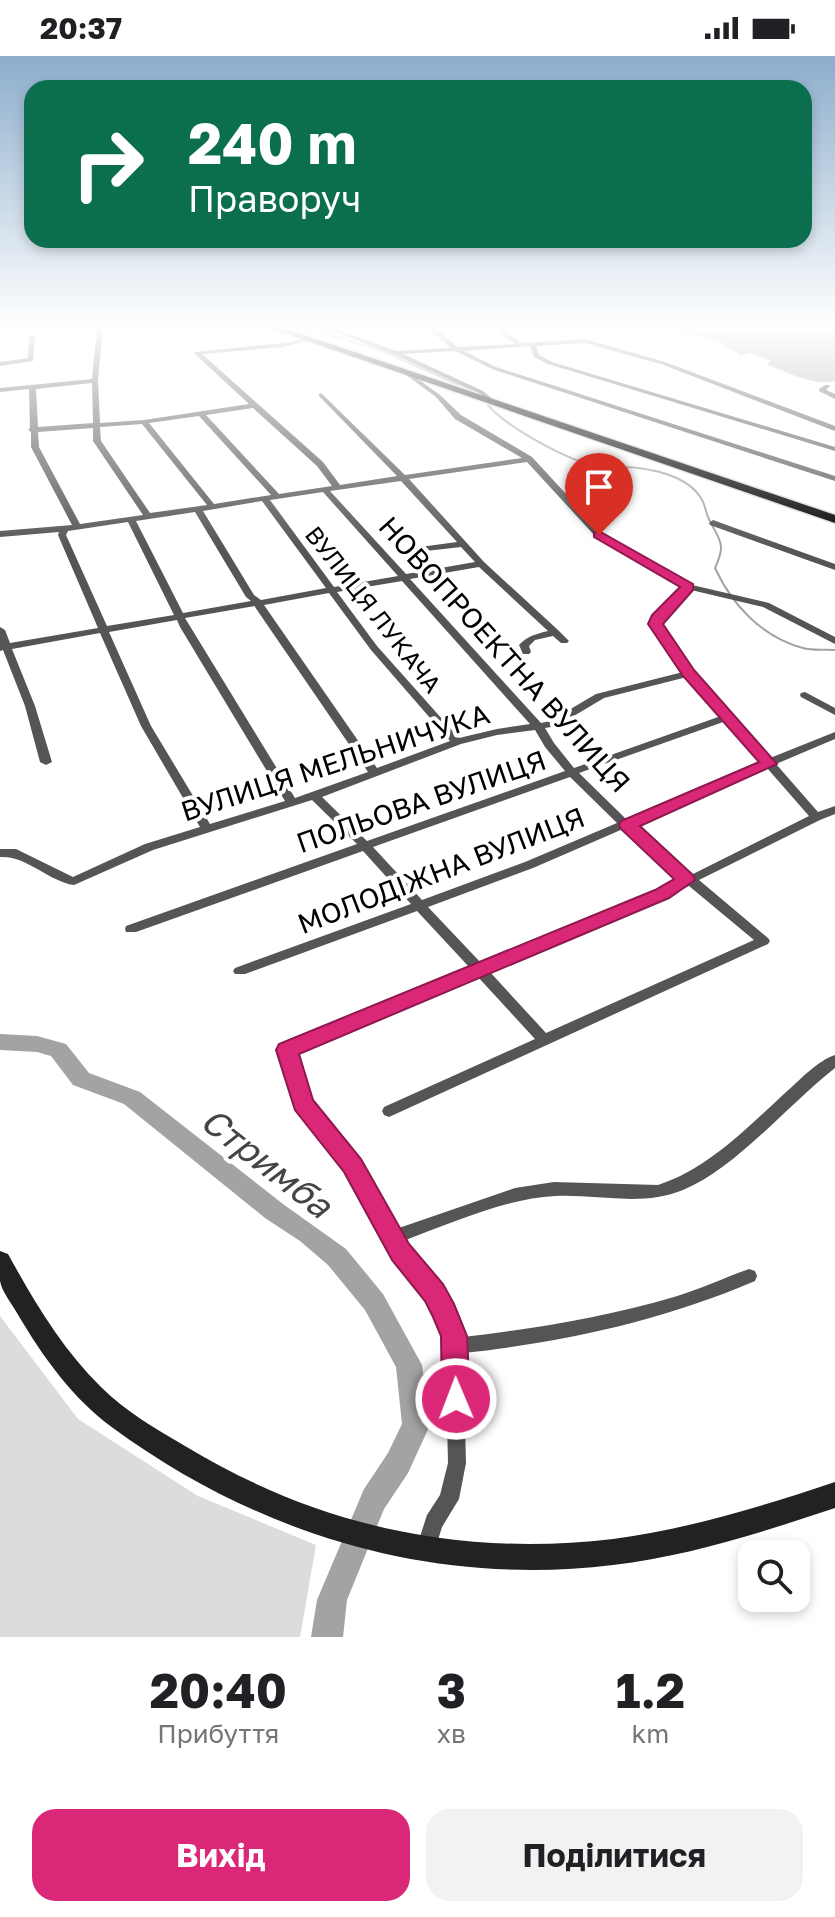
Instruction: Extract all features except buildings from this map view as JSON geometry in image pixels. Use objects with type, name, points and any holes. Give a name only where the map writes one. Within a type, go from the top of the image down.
[{"type":"main road","points":[[486,400],[835,519]]},
{"type":"main road","points":[[0,1261],[21,1300],[70,1368],[92,1395],[115,1414],[185,1462],[254,1501],[331,1530],[425,1552],[528,1558],[611,1552],[676,1541],[835,1495]]},
{"type":"street","points":[[32,400],[35,447],[77,527]]},
{"type":"street","points":[[96,400],[99,447],[147,515]]},
{"type":"street","points":[[250,400],[320,464],[337,487]]},
{"type":"street","name":"НОВОПРОЕКТНА ВУЛИЦЯ","points":[[326,400],[405,480],[481,564],[564,641]]},
{"type":"street","points":[[442,400],[458,417],[529,459],[599,535],[689,587],[766,605],[835,641]]},
{"type":"street","points":[[592,400],[835,479]]},
{"type":"street","points":[[672,400],[835,449]]},
{"type":"street","points":[[759,400],[835,429]]},
{"type":"street","points":[[32,430],[144,422],[256,405]]},
{"type":"street","points":[[201,414],[276,496]]},
{"type":"street","points":[[144,422],[211,505]]},
{"type":"street","points":[[1,532],[65,529],[529,459]]},
{"type":"street","name":"НОВОПРОЕКТНА ВУЛИЦЯ","points":[[324,489],[538,726],[545,740],[574,773],[686,880],[697,884],[763,941],[545,1041]]},
{"type":"street","name":"ВУЛИЦЯ ЛУКАЧА","points":[[264,498],[374,648],[457,742]]},
{"type":"street","points":[[197,508],[251,597],[259,602],[375,773]]},
{"type":"street","points":[[130,518],[180,616],[292,803]]},
{"type":"street","points":[[713,523],[835,567]]},
{"type":"street","points":[[65,529],[62,535],[65,548],[105,630],[146,726],[207,829]]},
{"type":"street","points":[[420,550],[463,544]]},
{"type":"street","points":[[2,648],[481,564]]},
{"type":"street","points":[[689,587],[657,618],[656,624],[689,673],[816,817]]},
{"type":"street","points":[[0,630],[2,648],[30,706],[46,762]]},
{"type":"street","points":[[526,652],[524,645],[527,640],[555,632]]},
{"type":"street","name":"ВУЛИЦЯ МЕЛЬНИЧУКА","points":[[0,853],[12,852],[74,881],[149,847],[314,796],[457,742],[553,724],[600,696],[689,673]]},
{"type":"street","points":[[805,695],[835,712]]},
{"type":"street","name":"ПОЛЬОВА ВУЛИЦЯ","points":[[131,929],[727,717]]},
{"type":"street","name":"МОЛОДІЖНА ВУЛИЦЯ","points":[[240,971],[628,825],[835,735]]},
{"type":"street","points":[[314,796],[365,846],[545,1041],[389,1111]]},
{"type":"street","points":[[425,1552],[434,1522],[449,1499],[457,1463],[454,1336],[434,1293],[406,1260],[352,1166],[303,1104],[287,1050],[662,894],[835,810]]},
{"type":"street","points":[[393,1237],[515,1195],[554,1189],[658,1192],[675,1188],[736,1144],[804,1082],[835,1060]]},
{"type":"street","points":[[455,1346],[576,1330],[653,1311],[749,1276]]},
{"type":"shaded area","points":[[0,1316],[78,1419],[198,1496],[316,1545],[300,1637],[0,1637]]},
{"type":"waterway","points":[[488,405],[520,431],[577,460],[597,466],[656,471],[688,484],[702,500],[718,537],[721,552],[715,568],[740,607],[762,628],[788,643],[807,649],[835,650]]},
{"type":"waterway","name":"Стримба","points":[[0,1042],[37,1044],[58,1050],[81,1079],[132,1098],[274,1211],[309,1234],[337,1257],[374,1302],[409,1365],[416,1425],[398,1463],[374,1499],[332,1600],[327,1637]]},
{"type":"route","points":[[456,1399],[454,1336],[445,1312],[434,1293],[406,1260],[352,1166],[303,1104],[287,1050],[662,894],[686,880],[628,825],[769,764],[689,673],[656,624],[657,618],[689,587],[599,535]]}]
